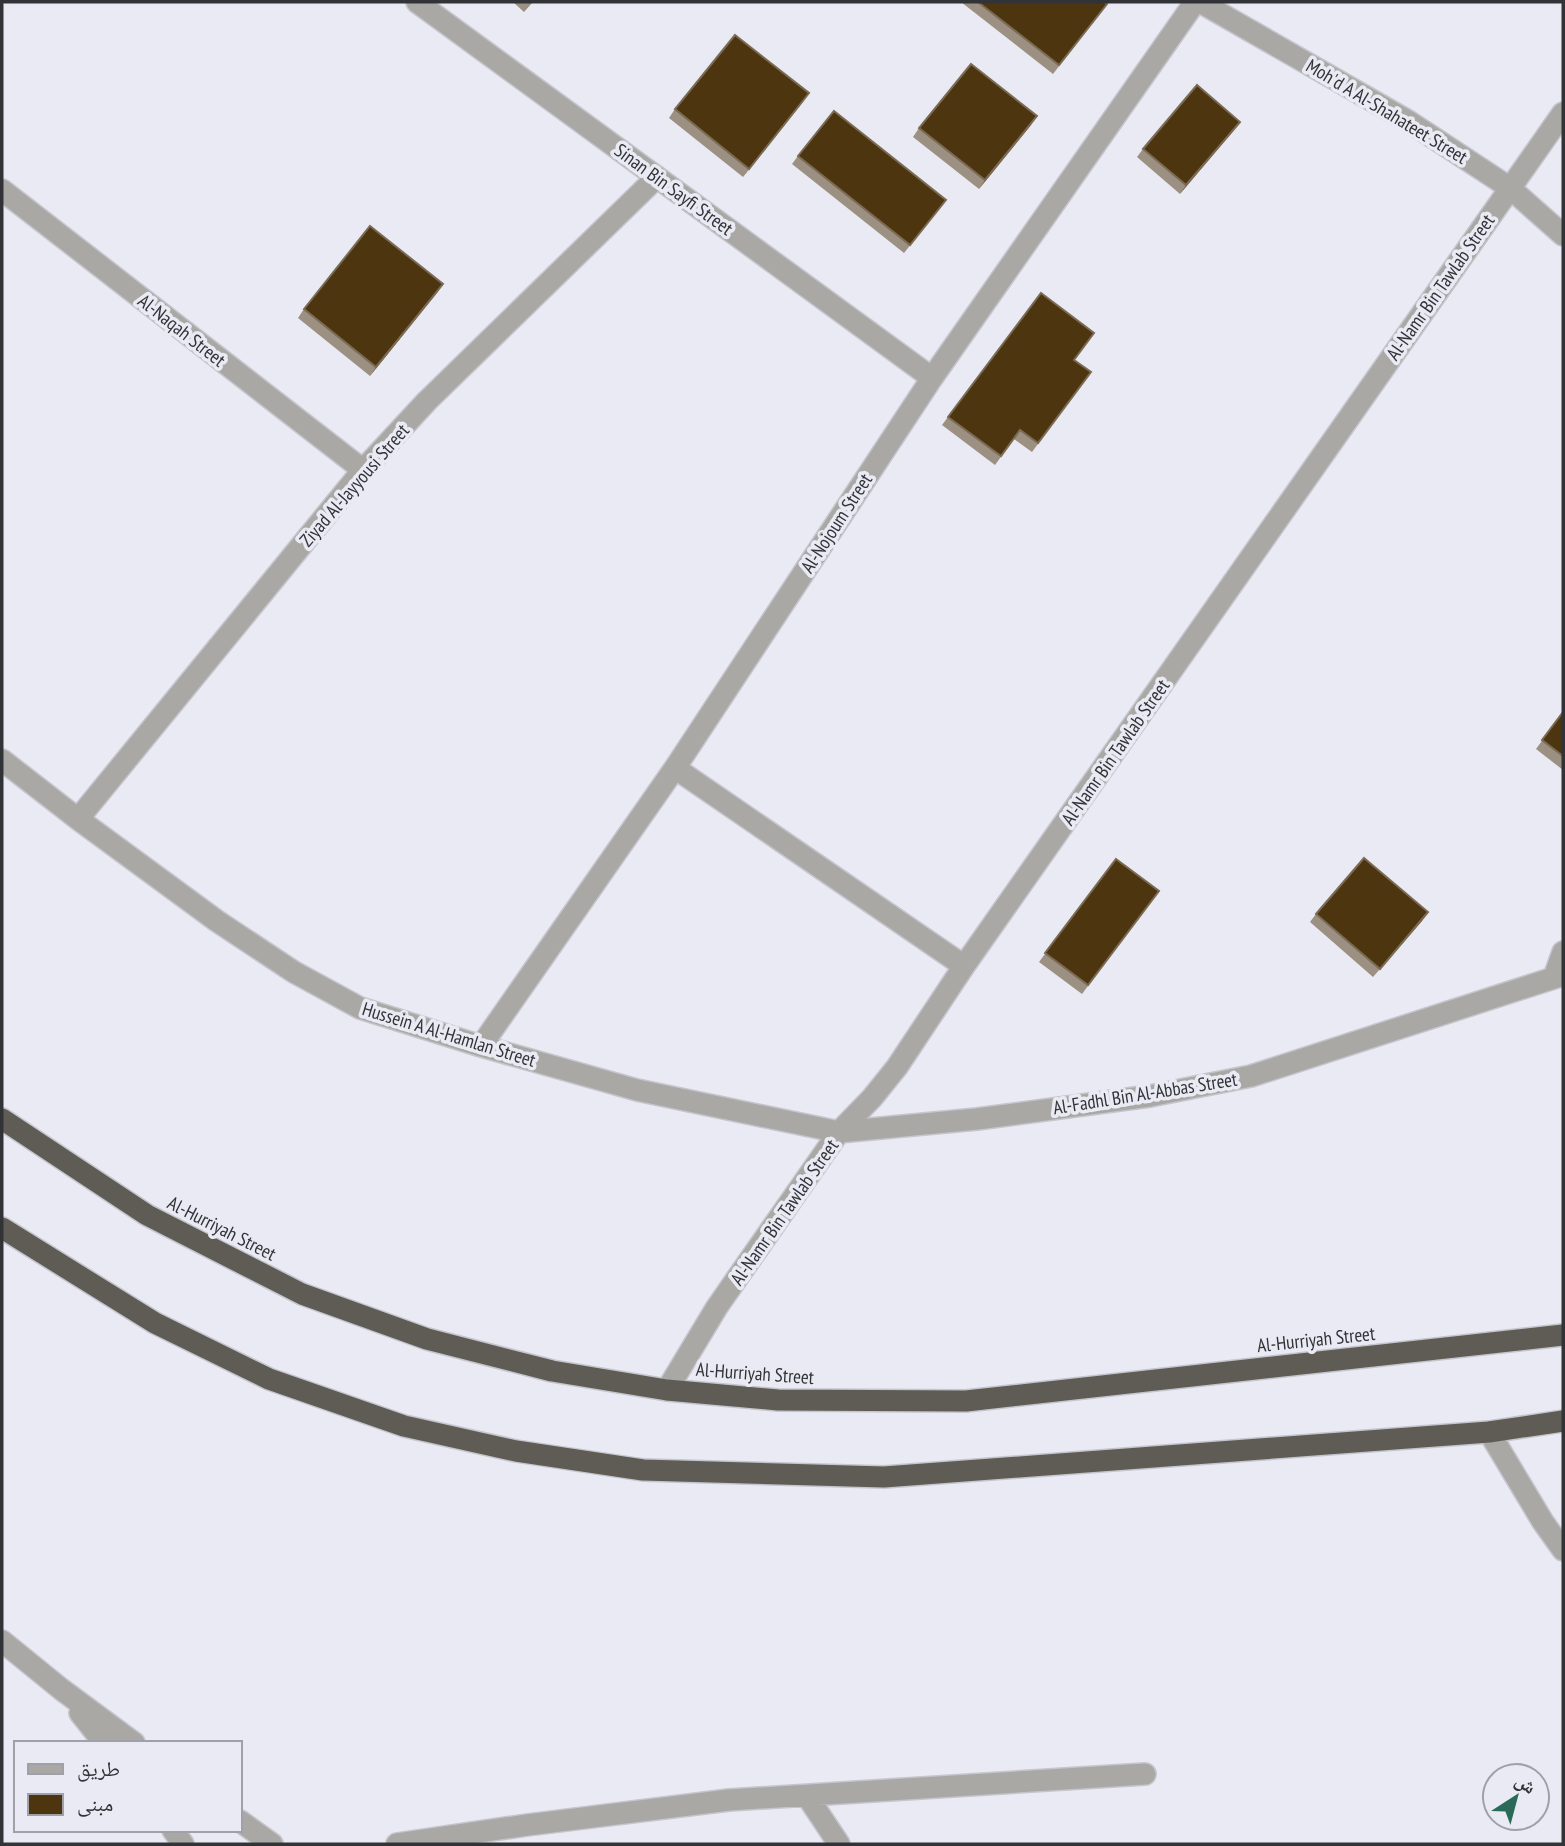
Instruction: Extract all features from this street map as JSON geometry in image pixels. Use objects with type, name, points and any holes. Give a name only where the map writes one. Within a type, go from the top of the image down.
[{"type":"highway","name":"Al-Hurriyah Street","points":[[2,1119],[147,1215],[302,1294],[427,1339],[552,1371],[667,1390],[778,1400],[965,1401],[1563,1335]]},
{"type":"highway","points":[[2,1228],[155,1323],[269,1379],[404,1426],[516,1451],[643,1470],[884,1477],[1489,1432],[1563,1421]]},
{"type":"street","name":"Sinan Bin Sayfi Street","points":[[416,2],[932,378]]},
{"type":"street","name":"Moh'd A Al-Shahateet Street","points":[[1198,2],[1408,121],[1510,188],[1563,235]]},
{"type":"street","name":"Al-Nojoum Street","points":[[481,1046],[675,768],[932,378],[1198,2]]},
{"type":"street","name":"Al-Namr Bin Tawlab Street","points":[[667,1390],[717,1307],[839,1132],[897,1067],[964,966],[1563,113]]},
{"type":"street","name":"Ziyad Al-Jayyousi Street","points":[[78,819],[363,470],[427,401],[657,177]]},
{"type":"street","name":"Al-Naqah Street","points":[[2,190],[363,470]]},
{"type":"street","name":"Hussein A Al-Hamlan Street","points":[[2,760],[218,921],[294,972],[360,1008],[637,1090],[839,1132]]},
{"type":"street","points":[[675,768],[964,966]]},
{"type":"street","points":[[1559,976],[1563,952]]},
{"type":"street","name":"Al-Fadhl Bin Al-Abbas Street","points":[[839,1132],[977,1119],[1150,1096],[1251,1076],[1559,976]]},
{"type":"street","points":[[1489,1432],[1553,1519],[1563,1550]]},
{"type":"street","points":[[2,1641],[131,1741]]},
{"type":"street","points":[[61,1689],[102,1741]]},
{"type":"street","points":[[397,1844],[729,1800],[1145,1774]]},
{"type":"street","points":[[807,1796],[839,1844]]},
{"type":"street","points":[[242,1822],[272,1844]]},
{"type":"street","points":[[501,1844],[527,1825]]},
{"type":"building","points":[[978,2],[1104,2],[1107,4],[1059,65]]},
{"type":"building","points":[[735,35],[809,93],[749,169],[675,109]]},
{"type":"building","points":[[971,64],[1037,116],[985,180],[919,128]]},
{"type":"building","points":[[1197,85],[1240,122],[1186,185],[1143,149]]},
{"type":"building","points":[[834,111],[946,200],[910,245],[798,156]]},
{"type":"building","points":[[370,226],[443,284],[376,367],[304,309]]},
{"type":"building","points":[[1041,293],[1094,333],[1074,360],[1091,372],[1038,443],[1020,430],[1001,456],[948,417]]},
{"type":"building","points":[[1563,712],[1563,756],[1542,740]]},
{"type":"building","points":[[1364,858],[1428,912],[1380,969],[1316,914]]},
{"type":"building","points":[[1116,859],[1159,891],[1088,985],[1045,953]]}]
